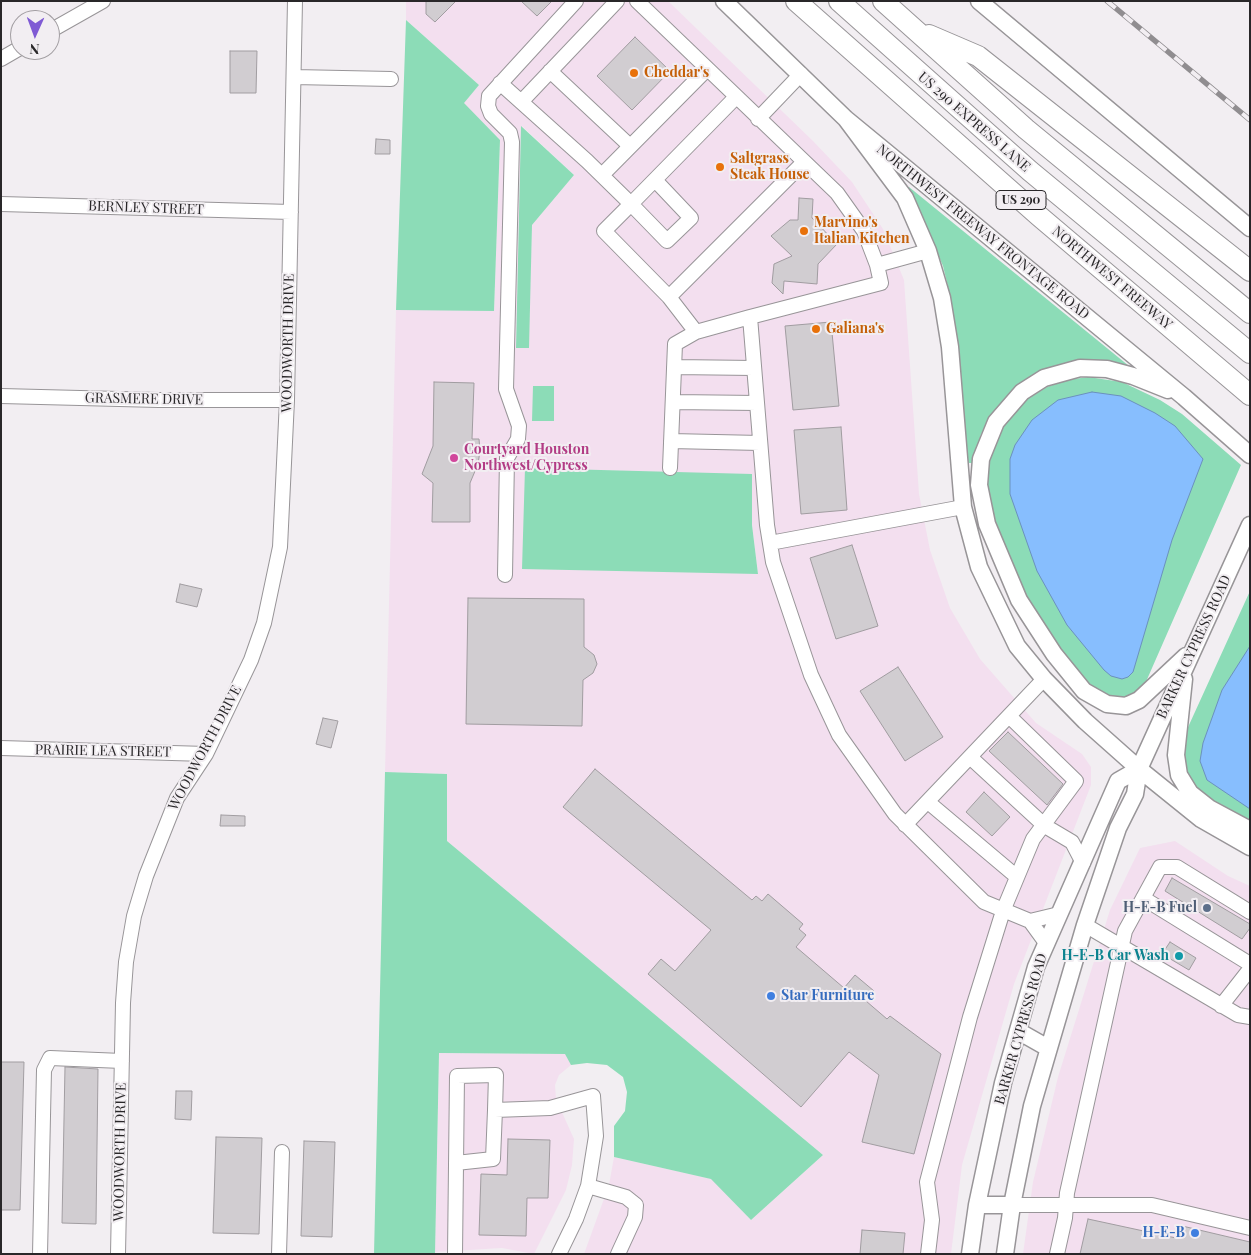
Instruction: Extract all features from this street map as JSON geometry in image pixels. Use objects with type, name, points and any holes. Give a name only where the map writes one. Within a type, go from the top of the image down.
[{"type":"highway","name":"NORTHWEST FREEWAY","points":[[796,1],[1032,210],[1250,395]]},
{"type":"highway","name":"US 290 EXPRESS LANE","points":[[839,1],[1030,172],[1250,353]]},
{"type":"highway","points":[[883,1],[1026,128],[1250,313]]},
{"type":"highway","points":[[912,28],[978,56],[1250,271]]},
{"type":"main road","name":"NORTHWEST FREEWAY FRONTAGE ROAD","points":[[724,1],[846,119],[1184,397],[1250,455]]},
{"type":"main road","points":[[979,1],[1250,228]]},
{"type":"main road","points":[[846,119],[905,198],[928,251],[942,298],[950,346],[963,507],[979,566],[1017,646],[1044,679],[1085,722],[1139,769],[1201,819],[1250,847]]},
{"type":"main road","points":[[1184,397],[1133,376],[1107,369],[1080,368],[1044,378],[1022,392],[996,422],[981,459],[979,486],[988,524],[1019,600],[1054,654],[1084,691],[1107,704],[1126,706],[1139,700],[1193,649]]},
{"type":"main road","name":"BARKER CYPRESS ROAD","points":[[1005,1254],[1012,1205],[1032,1106],[1085,925],[1118,828],[1135,794],[1139,769],[1250,525]]},
{"type":"main road","points":[[1185,667],[1176,754],[1179,775],[1190,792],[1203,803],[1250,830]]},
{"type":"main road","name":"BARKER CYPRESS ROAD","points":[[970,1254],[977,1205],[1000,1093],[1036,967],[1118,781],[1139,769]]},
{"type":"main road","points":[[1018,1031],[1048,1048]]},
{"type":"main road","points":[[977,1205],[1012,1205]]},
{"type":"street","points":[[60,25],[103,1]]},
{"type":"street","name":"WOODWORTH DRIVE","points":[[118,1254],[126,962],[134,916],[161,834],[177,798],[206,754],[251,660],[264,623],[274,580],[283,510],[287,400],[295,1]]},
{"type":"street","points":[[505,575],[507,458],[518,438],[518,426],[506,389],[512,142],[510,133],[490,114],[488,106],[489,96],[576,1]]},
{"type":"street","points":[[521,102],[617,1]]},
{"type":"street","points":[[637,1],[803,163],[837,193],[864,231],[877,265],[881,283],[696,332],[675,344],[670,468]]},
{"type":"street","points":[[602,175],[707,69]]},
{"type":"street","points":[[550,71],[630,146]]},
{"type":"street","points":[[758,119],[801,74]]},
{"type":"street","points":[[294,77],[391,79]]},
{"type":"street","points":[[500,83],[602,175],[667,241],[691,218],[655,180]]},
{"type":"street","points":[[696,332],[669,297],[604,231],[736,97]]},
{"type":"street","points":[[669,297],[803,163]]},
{"type":"street","name":"BERNLEY STREET","points":[[1,204],[291,212]]},
{"type":"street","points":[[877,265],[928,251]]},
{"type":"street","points":[[750,317],[770,543],[780,583],[811,675],[839,735],[895,814],[984,902],[1030,920],[1059,914]]},
{"type":"street","points":[[674,367],[754,368]]},
{"type":"street","name":"GRASMERE DRIVE","points":[[1,396],[159,400],[287,400]]},
{"type":"street","points":[[672,402],[757,403]]},
{"type":"street","points":[[671,441],[760,443]]},
{"type":"street","points":[[770,543],[963,507]]},
{"type":"street","points":[[905,825],[1044,679]]},
{"type":"street","points":[[928,1254],[932,1220],[927,1182],[970,1017],[1003,911],[1033,839],[1045,826],[1076,781],[1009,716]]},
{"type":"street","name":"PRAIRIE LEA STREET","points":[[1,748],[206,754]]},
{"type":"street","points":[[970,757],[1045,826],[1072,842],[1083,863]]},
{"type":"street","points":[[928,802],[1017,877]]},
{"type":"street","points":[[1072,842],[1094,836]]},
{"type":"street","points":[[1057,1254],[1067,1206],[1067,1193],[1125,931],[1160,867],[1177,867],[1250,912]]},
{"type":"street","points":[[1143,898],[1250,964]]},
{"type":"street","points":[[1030,920],[1046,943]]},
{"type":"street","points":[[1085,925],[1238,1016],[1250,1017]]},
{"type":"street","points":[[1222,1006],[1250,969]]},
{"type":"street","points":[[40,1254],[44,1070],[50,1058],[122,1061]]},
{"type":"street","points":[[455,1254],[456,1163],[457,1076],[496,1075],[492,1160],[456,1163]]},
{"type":"street","points":[[495,1110],[550,1108],[593,1096],[596,1136],[588,1186],[576,1218],[558,1254]]},
{"type":"street","points":[[279,1254],[282,1152]]},
{"type":"street","points":[[588,1186],[626,1197],[636,1205],[635,1217],[618,1254]]},
{"type":"street","points":[[1012,1205],[1152,1205],[1250,1228]]},
{"type":"shaded area","points":[[406,1],[668,1],[813,141],[852,182],[883,229],[904,280],[919,494],[930,550],[950,608],[980,659],[1036,723],[1082,754],[1091,767],[1091,785],[1014,984],[962,1165],[951,1254],[584,1254],[609,1185],[614,1157],[712,1179],[751,1220],[823,1155],[447,841],[447,774],[385,772],[396,310],[494,310],[500,140],[463,103],[479,85],[406,20]],"holes":[[[522,126],[574,175],[532,225],[528,348],[516,347]],[[526,468],[752,475],[752,525],[758,573]]]},
{"type":"shaded area","points":[[1175,841],[1228,876],[1250,886],[1250,1254],[1023,1254],[1033,1182],[1058,1077],[1110,910],[1140,848]]},
{"type":"shaded area","points":[[439,1053],[566,1054],[571,1065],[559,1075],[555,1085],[556,1099],[574,1139],[572,1165],[566,1190],[534,1254],[502,1248],[435,1252]]},
{"type":"green space","points":[[406,20],[479,85],[464,103],[500,140],[494,311],[396,310]]},
{"type":"green space","points":[[521,126],[574,175],[532,225],[529,348],[516,348]]},
{"type":"green space","points":[[909,187],[1129,366],[1127,368],[1086,363],[992,415],[981,434],[972,463],[967,463],[959,360],[951,299],[943,266],[930,236],[905,189]]},
{"type":"green space","points":[[1088,377],[1122,382],[1160,400],[1182,414],[1241,465],[1145,684],[1137,695],[1118,700],[1088,687],[1030,608],[995,524],[988,500],[986,479],[988,458],[995,441],[1014,411],[1029,398],[1047,387],[1067,380]]},
{"type":"green space","points":[[533,386],[554,386],[554,421],[532,421]]},
{"type":"green space","points":[[525,468],[752,474],[752,525],[758,574],[522,569]]},
{"type":"green space","points":[[1250,591],[1250,821],[1203,796],[1191,783],[1184,767],[1184,736]]},
{"type":"green space","points":[[385,772],[447,774],[447,841],[823,1155],[751,1220],[711,1179],[614,1157],[614,1126],[625,1111],[627,1092],[623,1077],[607,1065],[587,1063],[571,1065],[565,1054],[439,1053],[435,1254],[374,1254]]},
{"type":"water","points":[[1092,392],[1121,396],[1155,413],[1175,426],[1203,459],[1172,540],[1133,672],[1128,677],[1122,679],[1111,676],[1104,670],[1067,625],[1037,571],[1010,494],[1010,459],[1015,445],[1032,420],[1058,400]]},
{"type":"water","points":[[1250,646],[1250,809],[1207,780],[1200,761],[1203,743],[1222,690]]},
{"type":"building","points":[[426,1],[456,1],[435,22],[426,14]]},
{"type":"building","points":[[521,1],[552,1],[537,16]]},
{"type":"building","name":"Cheddar's","points":[[635,37],[670,71],[632,110],[597,76]]},
{"type":"building","points":[[230,51],[257,51],[256,93],[230,93]]},
{"type":"building","points":[[376,139],[390,140],[390,154],[375,154]]},
{"type":"building","points":[[799,198],[813,199],[812,218],[837,244],[818,264],[817,284],[784,281],[783,294],[772,283],[774,264],[792,256],[771,236],[790,220],[798,220]]},
{"type":"building","points":[[831,322],[839,406],[793,410],[785,326]]},
{"type":"building","name":"Courtyard Houston Northwest/Cypress","points":[[434,382],[474,383],[472,439],[479,439],[480,451],[478,464],[470,483],[470,522],[432,522],[433,483],[422,474],[433,446]]},
{"type":"building","points":[[841,427],[847,510],[801,514],[794,430]]},
{"type":"building","points":[[852,545],[878,626],[836,639],[810,558]]},
{"type":"building","points":[[180,584],[202,589],[197,607],[176,602]]},
{"type":"building","points":[[468,598],[584,599],[584,647],[594,655],[597,664],[593,673],[583,680],[582,726],[466,724]]},
{"type":"building","points":[[898,667],[943,737],[905,761],[860,691]]},
{"type":"building","points":[[323,718],[338,721],[331,748],[316,744]]},
{"type":"building","points":[[1008,732],[1063,784],[1047,805],[989,751]]},
{"type":"building","points":[[595,769],[752,900],[756,896],[762,901],[768,894],[803,924],[799,929],[806,935],[796,947],[844,988],[855,975],[874,991],[866,1001],[887,1019],[890,1016],[941,1054],[914,1154],[862,1142],[879,1075],[849,1052],[801,1107],[648,974],[661,959],[675,971],[711,930],[563,807]]},
{"type":"building","points":[[984,792],[1010,817],[992,836],[966,812]]},
{"type":"building","points":[[221,815],[245,816],[245,826],[220,826]]},
{"type":"building","name":"H-E-B Fuel","points":[[1172,878],[1250,924],[1250,928],[1242,939],[1165,891]]},
{"type":"building","name":"H-E-B Car Wash","points":[[1170,942],[1196,958],[1189,970],[1162,954]]},
{"type":"building","points":[[1,1062],[24,1062],[20,1210],[1,1210]]},
{"type":"building","points":[[65,1067],[98,1069],[96,1224],[62,1223]]},
{"type":"building","points":[[176,1091],[192,1091],[191,1120],[175,1119]]},
{"type":"building","points":[[216,1137],[262,1138],[259,1234],[213,1233]]},
{"type":"building","points":[[508,1139],[550,1140],[548,1198],[527,1198],[526,1236],[479,1235],[481,1174],[507,1175]]},
{"type":"building","points":[[304,1141],[335,1142],[332,1237],[301,1236]]},
{"type":"building","points":[[1088,1219],[1176,1238],[1178,1225],[1250,1242],[1250,1254],[1080,1254]]},
{"type":"building","points":[[862,1230],[905,1233],[903,1254],[860,1254]]},
{"type":"railway","points":[[1107,1],[1250,120]]},
{"type":"place","name":"Cheddar's","points":[[634,73]]},
{"type":"place","name":"Saltgrass Steak House","points":[[720,167]]},
{"type":"place","name":"Marvino's Italian Kitchen","points":[[804,231]]},
{"type":"place","name":"Galiana's","points":[[816,329]]},
{"type":"place","name":"Courtyard Houston Northwest/Cypress","points":[[454,458]]},
{"type":"place","name":"H-E-B Fuel","points":[[1207,908]]},
{"type":"place","name":"H-E-B Car Wash","points":[[1179,956]]},
{"type":"place","name":"Star Furniture","points":[[771,996]]},
{"type":"place","name":"H-E-B","points":[[1195,1233]]}]
